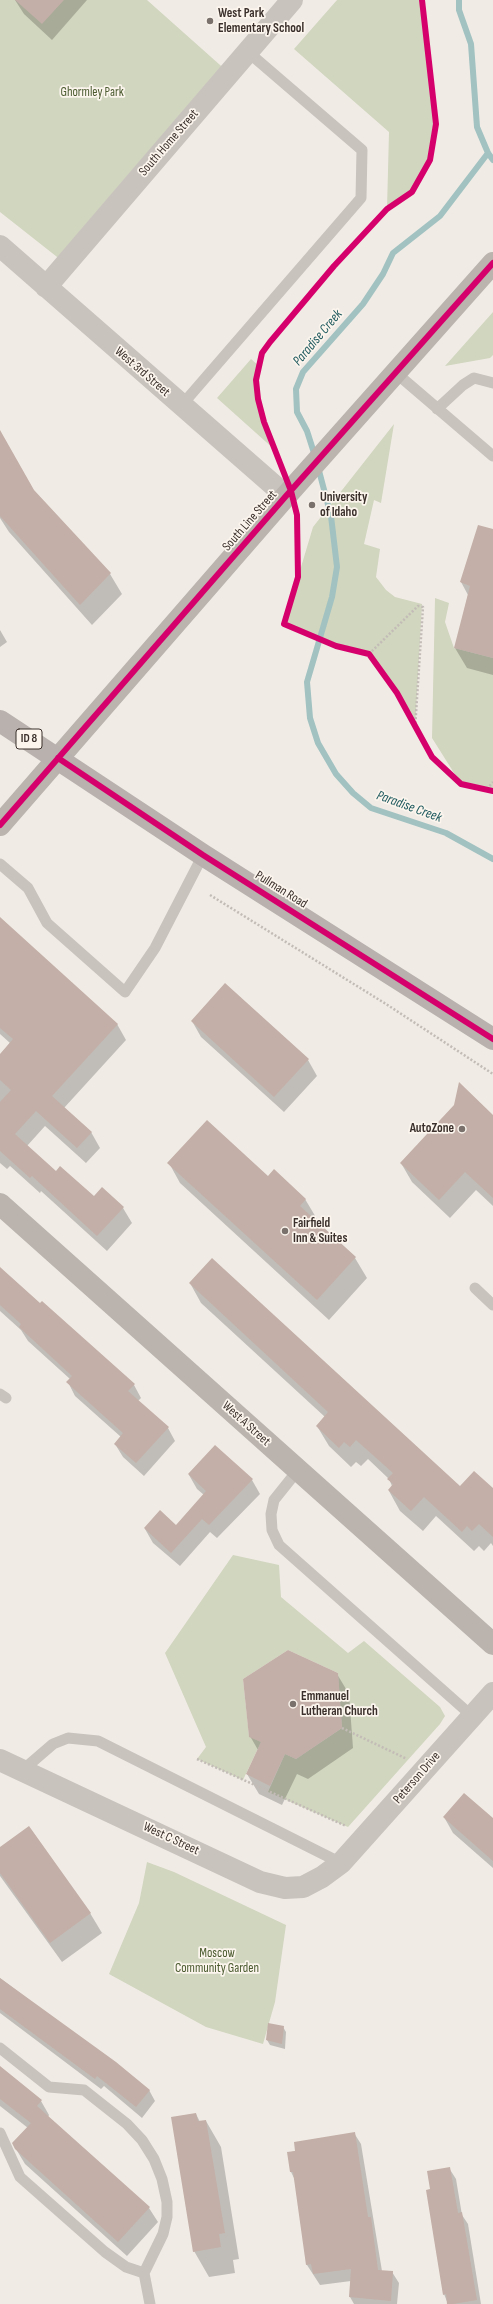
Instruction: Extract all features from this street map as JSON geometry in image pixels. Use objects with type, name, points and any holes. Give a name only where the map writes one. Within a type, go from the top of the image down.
[{"type":"main road","name":"Pullman Road","points":[[0,721],[203,854],[493,1040]]},
{"type":"street","name":"South Home Street","points":[[46,287],[292,0]]},
{"type":"street","name":"West 3rd Street","points":[[0,246],[181,406],[292,489]]},
{"type":"street","name":"South Line Street","points":[[0,825],[292,489],[493,263]]},
{"type":"street","name":"West A Street","points":[[0,1204],[493,1644]]},
{"type":"street","name":"Peterson Drive","points":[[341,1863],[493,1693]]},
{"type":"street","name":"West C Street","points":[[0,1760],[24,1769],[260,1882],[284,1888],[303,1886],[322,1878],[341,1863]]},
{"type":"lane","points":[[181,406],[361,198],[362,150],[248,52]]},
{"type":"lane","points":[[396,373],[493,456]]},
{"type":"lane","points":[[437,409],[462,385],[474,378],[493,383]]},
{"type":"lane","points":[[0,864],[28,888],[47,923],[125,992],[156,948],[203,854]]},
{"type":"lane","points":[[475,1288],[493,1305]]},
{"type":"lane","points":[[298,1470],[274,1500],[271,1514],[272,1530],[279,1545],[472,1716]]},
{"type":"lane","points":[[24,1769],[53,1744],[68,1738],[98,1741],[341,1863]]},
{"type":"lane","points":[[0,2048],[49,2087],[84,2090],[127,2124],[142,2140],[154,2159],[162,2179],[167,2202],[167,2217],[163,2234],[144,2273],[150,2304]]},
{"type":"lane","points":[[0,2133],[20,2178],[106,2252],[126,2267],[144,2273]]},
{"type":"path","points":[[368,655],[418,606],[423,607],[417,732]]},
{"type":"path","points":[[409,717],[417,732]]},
{"type":"path","points":[[487,789],[493,782]]},
{"type":"path","points":[[210,895],[386,1004],[493,1074]]},
{"type":"path","points":[[342,1728],[408,1760]]},
{"type":"path","points":[[403,1765],[412,1755]]},
{"type":"path","points":[[197,1759],[348,1827]]},
{"type":"green space","name":"Ghormley Park","points":[[0,0],[147,0],[229,73],[66,264],[0,212]]},
{"type":"green space","points":[[337,0],[422,0],[436,124],[430,160],[412,192],[387,209],[389,132],[294,49]]},
{"type":"green space","points":[[493,312],[493,355],[490,358],[445,366]]},
{"type":"green space","points":[[251,359],[259,366],[256,380],[258,399],[275,450],[217,398]]},
{"type":"green space","points":[[394,424],[381,503],[374,500],[364,544],[380,549],[376,577],[386,590],[395,597],[422,604],[415,729],[397,693],[369,654],[336,646],[284,624],[313,527]]},
{"type":"green space","points":[[435,598],[449,603],[445,622],[454,648],[493,658],[493,791],[461,784],[432,738]]},
{"type":"green space","points":[[233,1555],[279,1565],[281,1597],[348,1653],[364,1641],[440,1707],[445,1716],[440,1724],[348,1827],[268,1792],[285,1754],[296,1759],[342,1728],[338,1673],[288,1650],[243,1679],[249,1736],[261,1742],[243,1780],[197,1759],[206,1747],[165,1653]]},
{"type":"green space","name":"Moscow Community Garden","points":[[147,1862],[174,1872],[286,1925],[275,2002],[263,2044],[206,2027],[109,1974],[139,1903]]},
{"type":"building","points":[[15,0],[64,0],[42,24]]},
{"type":"building","points":[[0,430],[34,490],[111,573],[80,605],[0,516]]},
{"type":"building","points":[[478,525],[493,529],[493,658],[454,648],[470,586],[460,582]]},
{"type":"building","points":[[0,917],[118,1024],[52,1096],[92,1132],[77,1148],[36,1111],[15,1134],[56,1171],[60,1166],[94,1196],[102,1187],[124,1207],[97,1236],[32,1176],[30,1178],[0,1151],[0,1102],[11,1090],[0,1080],[0,1054],[13,1039],[0,1028]]},
{"type":"building","points":[[225,983],[309,1059],[274,1097],[191,1021]]},
{"type":"building","name":"AutoZone","points":[[459,1082],[493,1115],[493,1198],[465,1172],[439,1200],[400,1163],[454,1105]]},
{"type":"building","name":"Fairfield Inn & Suites","points":[[207,1120],[268,1176],[274,1169],[306,1199],[300,1206],[356,1257],[317,1300],[167,1163]]},
{"type":"building","points":[[212,1258],[460,1486],[474,1471],[493,1488],[493,1537],[479,1524],[472,1531],[467,1526],[462,1532],[424,1497],[411,1511],[388,1490],[393,1484],[387,1479],[393,1473],[356,1440],[350,1447],[344,1442],[339,1448],[316,1426],[328,1412],[189,1283]]},
{"type":"building","points":[[0,1267],[40,1303],[42,1301],[135,1384],[128,1391],[169,1427],[136,1463],[114,1444],[123,1433],[66,1382],[72,1376],[19,1327],[21,1324],[0,1305]]},
{"type":"building","points":[[215,1445],[253,1479],[209,1525],[202,1519],[171,1553],[144,1528],[160,1510],[176,1525],[206,1491],[188,1474]]},
{"type":"building","name":"Emmanuel Lutheran Church","points":[[288,1650],[338,1673],[342,1728],[296,1759],[285,1754],[270,1786],[246,1774],[261,1742],[249,1737],[243,1679]]},
{"type":"building","points":[[464,1793],[493,1818],[493,1861],[443,1817]]},
{"type":"building","points":[[29,1826],[91,1913],[50,1943],[0,1873],[0,1847]]},
{"type":"building","points":[[0,1978],[116,2062],[150,2090],[136,2107],[97,2076],[95,2079],[0,2009]]},
{"type":"building","points":[[268,2023],[284,2026],[282,2044],[266,2040]]},
{"type":"building","points":[[0,2066],[42,2100],[37,2106],[150,2207],[118,2242],[15,2149],[12,2143],[31,2123],[0,2099]]},
{"type":"building","points":[[196,2113],[198,2121],[206,2120],[225,2233],[219,2234],[221,2247],[193,2252],[171,2117]]},
{"type":"building","points":[[355,2132],[368,2217],[371,2217],[378,2270],[393,2271],[391,2301],[349,2297],[351,2269],[313,2274],[311,2264],[306,2265],[293,2172],[290,2172],[287,2152],[295,2151],[294,2142]]},
{"type":"building","points":[[450,2167],[458,2213],[462,2212],[477,2300],[447,2304],[446,2294],[443,2295],[426,2190],[430,2189],[427,2171]]},
{"type":"waterway","name":"Paradise Creek","points":[[459,0],[459,10],[471,44],[477,127],[488,153],[493,160]]},
{"type":"waterway","name":"Paradise Creek","points":[[315,456],[307,431],[297,412],[296,389],[303,372],[363,304],[383,274],[393,253],[440,216],[488,153]]},
{"type":"waterway","name":"Paradise Creek","points":[[318,467],[331,516],[337,567],[332,597],[307,682],[310,718],[318,743],[336,774],[353,793],[371,808],[446,833],[493,859]]},
{"type":"cycle path","points":[[422,0],[436,124],[430,160],[412,192],[387,209],[334,266],[270,342],[262,353],[256,380],[258,399],[264,422],[291,491],[297,515],[298,577],[284,624],[336,646],[369,654],[397,693],[432,757],[461,784],[493,791]]},
{"type":"cycle path","points":[[0,825],[286,496],[493,263]]},
{"type":"cycle path","points":[[58,758],[203,855],[493,1039]]},
{"type":"place","name":"West Park Elementary School","points":[[210,21]]},
{"type":"place","name":"University of Idaho","points":[[312,505]]},
{"type":"place","name":"AutoZone","points":[[462,1129]]},
{"type":"place","name":"Fairfield Inn & Suites","points":[[285,1231]]},
{"type":"place","name":"Emmanuel Lutheran Church","points":[[293,1704]]}]
